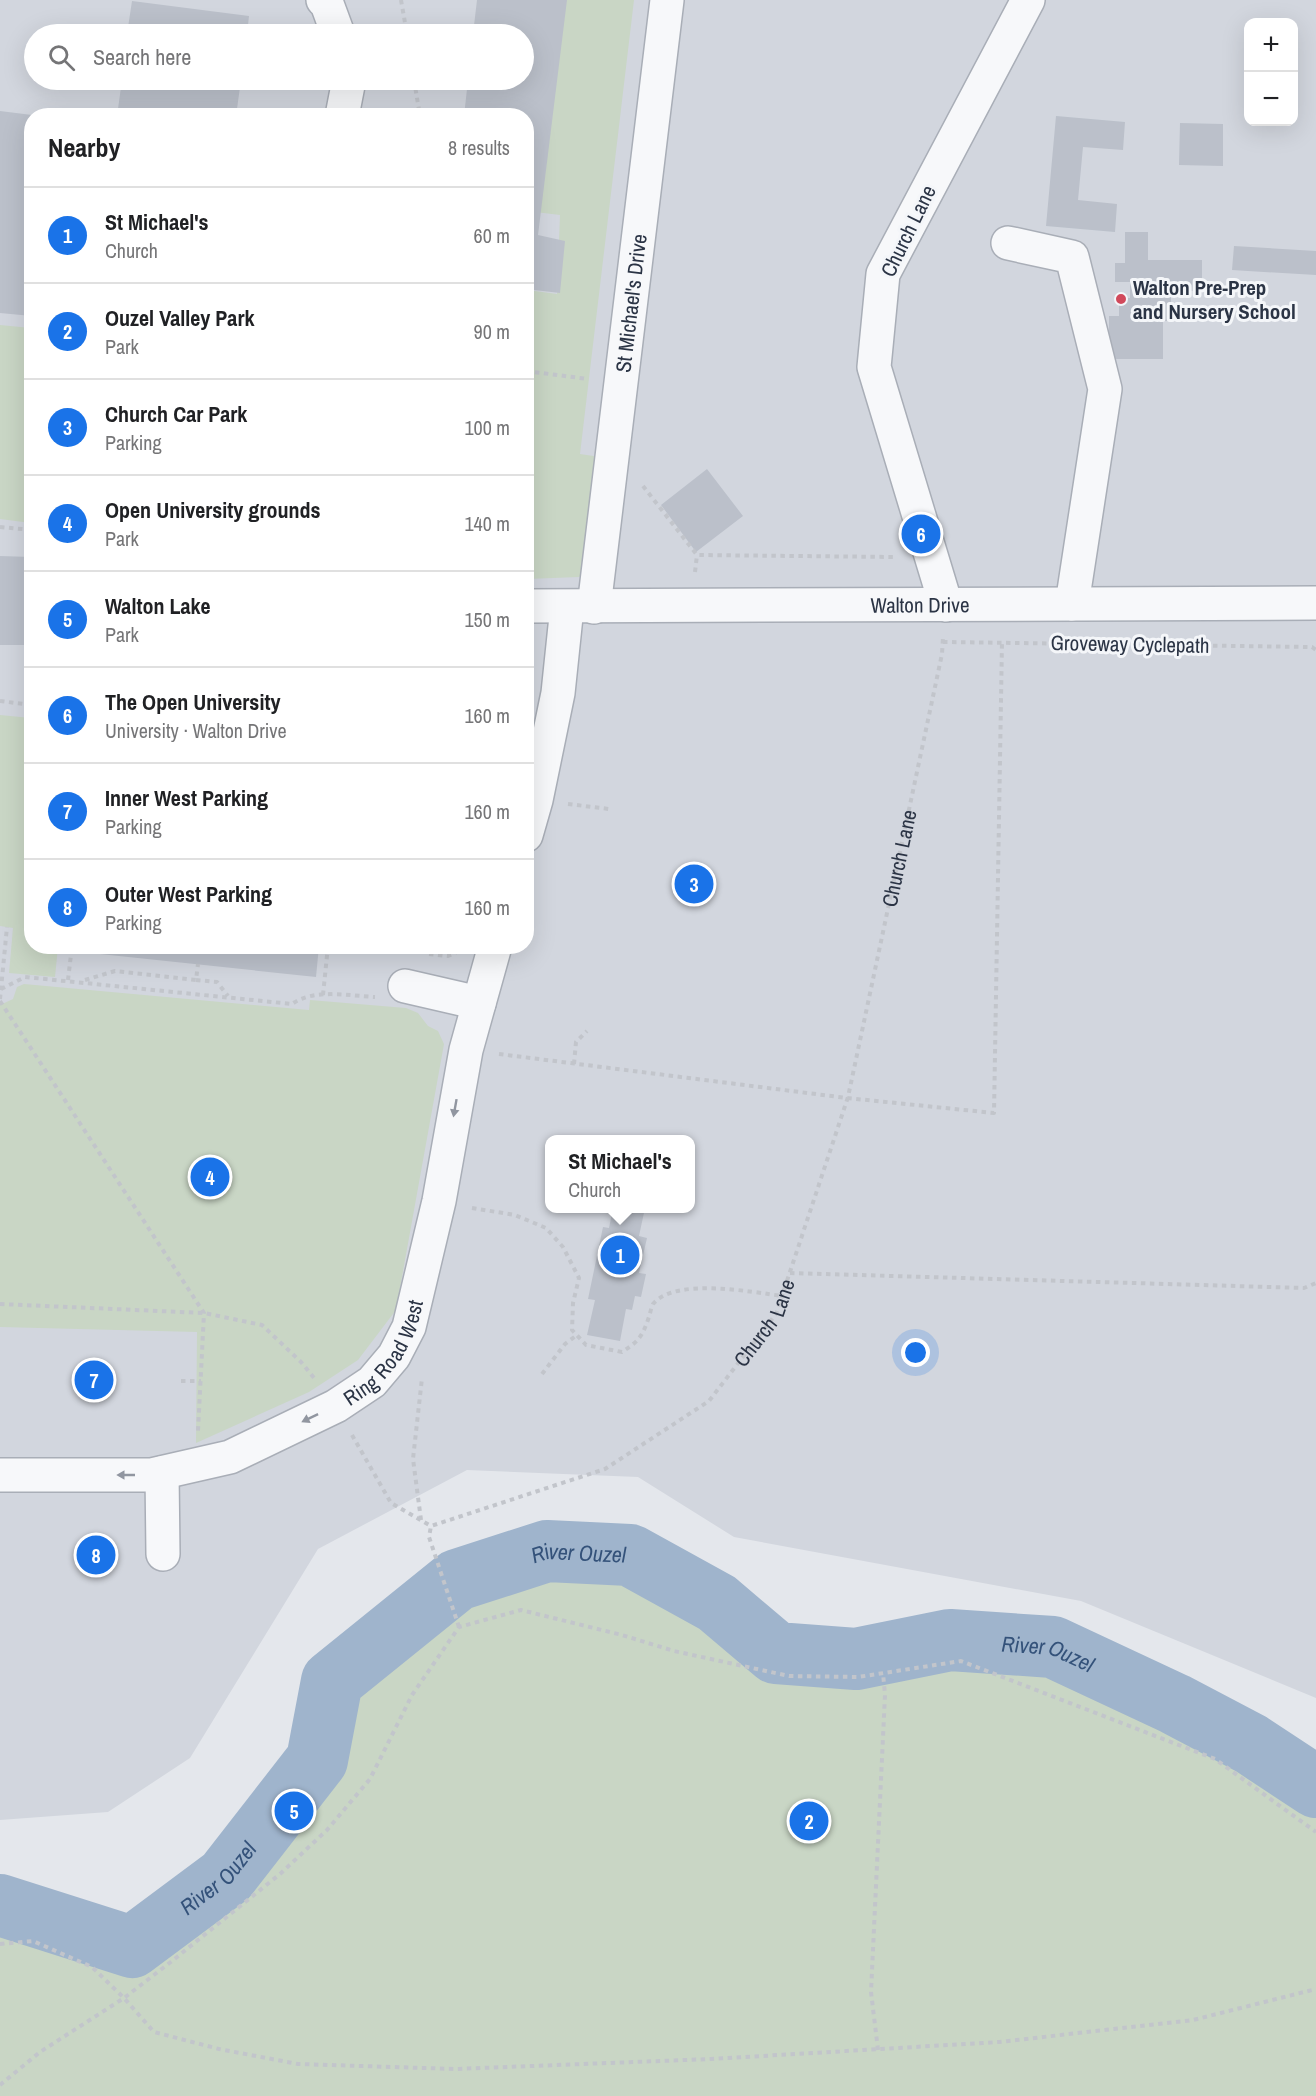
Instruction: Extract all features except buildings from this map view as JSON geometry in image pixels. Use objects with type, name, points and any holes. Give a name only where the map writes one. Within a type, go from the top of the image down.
[{"type":"street","name":"St Michael's Drive","points":[[580,607],[611,464],[667,0]]},
{"type":"street","name":"Church Lane","points":[[946,605],[874,367],[883,274],[1028,0]]},
{"type":"street","points":[[330,1],[336,24]]},
{"type":"street","points":[[344,108],[347,90]]},
{"type":"street","points":[[1008,243],[1072,257],[1106,388],[1072,604]]},
{"type":"street","name":"Walton Drive","points":[[534,606],[1316,603]]},
{"type":"street","points":[[534,807],[558,693],[580,607]]},
{"type":"street","name":"Ring Road West","points":[[0,1475],[151,1475],[231,1457],[336,1406],[372,1382],[394,1356],[410,1328],[439,1201],[466,1050],[493,954]]},
{"type":"street","points":[[405,986],[479,1003]]},
{"type":"street","points":[[162,1473],[163,1554]]},
{"type":"path","points":[[401,0],[405,24]]},
{"type":"path","points":[[416,90],[419,108]]},
{"type":"path","points":[[534,372],[595,380]]},
{"type":"path","points":[[611,464],[638,479],[697,555],[931,557]]},
{"type":"path","points":[[0,527],[24,529]]},
{"type":"path","name":"Church Lane","points":[[431,1527],[605,1469],[710,1401],[776,1314],[848,1097],[942,654],[946,605]]},
{"type":"path","points":[[466,1050],[994,1113],[1002,641]]},
{"type":"path","name":"Groveway Cyclepath","points":[[943,642],[1312,647],[1316,650]]},
{"type":"path","points":[[0,701],[24,704]]},
{"type":"path","points":[[7,927],[0,1000],[204,1313],[197,1465]]},
{"type":"path","points":[[68,980],[71,954]]},
{"type":"path","points":[[1,989],[25,977],[292,1004],[300,999],[323,995],[327,954]]},
{"type":"path","points":[[196,980],[198,964]]},
{"type":"path","points":[[81,981],[115,971],[217,982],[229,997]]},
{"type":"path","points":[[574,1064],[576,1042],[587,1032]]},
{"type":"path","points":[[439,1201],[515,1215],[546,1228],[563,1246],[579,1278],[573,1303],[572,1330],[586,1345],[622,1352],[639,1341],[653,1305],[669,1293],[696,1289],[726,1289],[783,1296]]},
{"type":"path","points":[[790,1273],[1304,1288],[1316,1283]]},
{"type":"path","points":[[0,1304],[204,1313],[262,1325],[302,1362],[336,1406],[391,1503],[431,1527],[429,1537],[459,1627]]},
{"type":"path","points":[[542,1374],[565,1344],[577,1335]]},
{"type":"path","points":[[421,1521],[413,1459],[419,1392],[424,1371]]},
{"type":"path","points":[[181,1381],[201,1381]]},
{"type":"path","points":[[0,2085],[40,2052],[124,1998],[280,1874],[327,1830],[369,1779],[412,1695],[459,1627],[521,1610],[622,1635],[674,1651],[789,1676],[858,1677],[961,1661],[1215,1759],[1316,1832]]},
{"type":"path","points":[[878,2050],[871,1992],[885,1695],[883,1673]]},
{"type":"path","points":[[0,1944],[33,1941],[92,1967],[154,2032],[219,2049],[298,2064],[454,2069],[711,2059],[999,2042],[1193,2020],[1316,1989]]},
{"type":"shaded area","points":[[0,0],[1316,0],[1316,1698],[1081,1601],[734,1537],[638,1477],[467,1470],[318,1549],[190,1758],[108,1812],[0,1820]]},
{"type":"green space","points":[[543,0],[634,0],[580,454],[607,458],[590,566],[579,577],[534,579],[534,291],[557,294],[560,215],[534,212],[534,119]]},
{"type":"green space","points":[[0,325],[24,327],[24,522],[0,519]]},
{"type":"green space","points":[[0,715],[24,717],[24,954],[57,954],[55,977],[9,973],[13,928],[0,926]]},
{"type":"green space","points":[[24,984],[309,1010],[310,1000],[406,1008],[418,1013],[428,1026],[438,1031],[444,1044],[396,1310],[358,1360],[309,1392],[196,1443],[197,1332],[0,1327],[0,1005],[13,999],[17,987]]},
{"type":"green space","points":[[547,1551],[630,1555],[717,1603],[776,1653],[856,1659],[950,1640],[1053,1647],[1175,1704],[1251,1744],[1316,1787],[1316,2096],[0,2096],[0,1905],[132,1947],[226,1877],[317,1760],[332,1681],[407,1606],[431,1591]]},
{"type":"waterway","name":"River Ouzel","points":[[0,1905],[132,1947],[226,1877],[317,1760],[332,1681],[457,1580],[547,1551],[630,1555],[717,1603],[776,1653],[856,1659],[950,1640],[1053,1647],[1175,1704],[1251,1744],[1316,1787]]},
{"type":"place","name":"Walton Pre-Prep and Nursery School","points":[[1121,299]]},
{"type":"place","name":"The Open University","points":[[921,534]]},
{"type":"place","name":"Church Car Park","points":[[694,884]]},
{"type":"place","name":"Open University grounds","points":[[210,1177]]},
{"type":"place","name":"St Michael's","points":[[620,1255]]},
{"type":"place","name":"Inner West Parking","points":[[94,1380]]},
{"type":"place","name":"Outer West Parking","points":[[96,1555]]},
{"type":"place","name":"Walton Lake","points":[[294,1811]]},
{"type":"place","name":"Ouzel Valley Park","points":[[809,1821]]}]
